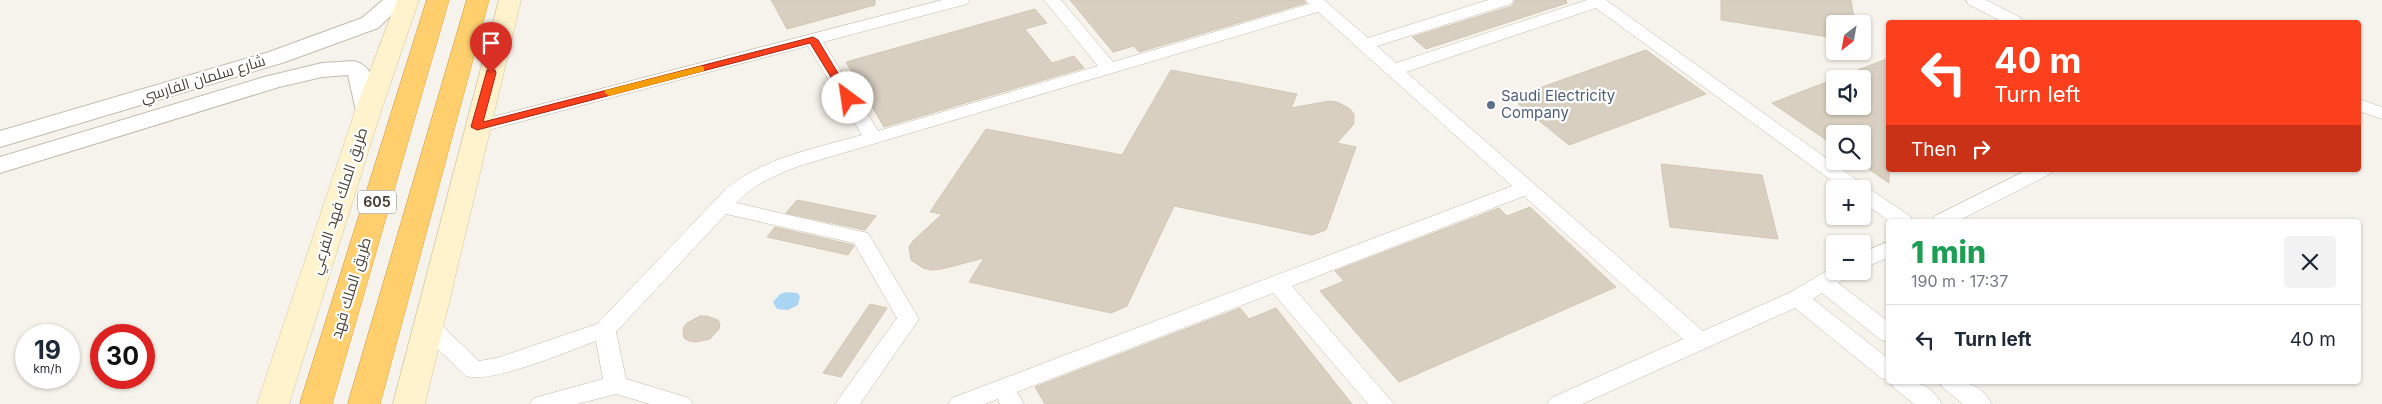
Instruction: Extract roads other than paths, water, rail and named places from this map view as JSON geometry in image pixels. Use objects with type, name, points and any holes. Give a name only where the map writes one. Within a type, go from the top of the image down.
[{"type":"highway","name":"طريق الملك فهد","points":[[316,404],[438,0]]},
{"type":"highway","name":"605","points":[[364,404],[478,0]]},
{"type":"main road","name":"طريق الملك فهد الفرعي","points":[[273,404],[368,111],[408,0]]},
{"type":"main road","points":[[409,404],[510,0]]},
{"type":"street","name":"شارع سلمان الفارسي","points":[[0,139],[277,57],[370,23],[396,0]]},
{"type":"street","points":[[477,127],[961,0]]},
{"type":"street","points":[[1052,0],[1110,69]]},
{"type":"street","points":[[1364,45],[1504,0]]},
{"type":"street","points":[[1974,0],[2011,20]]},
{"type":"street","points":[[1393,70],[1596,1],[1845,180]]},
{"type":"street","points":[[429,327],[474,370],[498,366],[605,330],[732,195],[756,175],[792,162],[1110,69],[1317,3],[1700,342]]},
{"type":"street","points":[[813,40],[873,138]]},
{"type":"street","points":[[272,82],[313,66],[326,55],[318,47],[277,57]]},
{"type":"street","name":"شارع سلمان الفارسي","points":[[0,165],[272,82],[322,70],[354,68],[362,76],[368,111]]},
{"type":"street","points":[[2361,106],[2382,113]]},
{"type":"street","points":[[1946,219],[2039,172]]},
{"type":"street","points":[[960,404],[1008,396],[1277,283],[1526,188]]},
{"type":"street","points":[[1871,198],[1900,219]]},
{"type":"street","points":[[722,206],[861,238],[908,319],[847,404]]},
{"type":"street","points":[[1871,257],[1886,250]]},
{"type":"street","points":[[1559,404],[1797,298],[1826,280]]},
{"type":"street","points":[[1822,282],[1886,332]]},
{"type":"street","points":[[1277,283],[1382,404]]},
{"type":"street","points":[[1797,298],[1886,370]]},
{"type":"street","points":[[605,330],[616,385]]},
{"type":"street","points":[[1905,384],[1930,404]]},
{"type":"street","points":[[1954,384],[1980,404]]},
{"type":"street","points":[[542,404],[616,385],[681,404]]},
{"type":"water","points":[[786,292],[797,293],[800,296],[798,305],[788,310],[777,309],[773,302],[780,294]]},
{"type":"place","name":"Saudi Electricity Company","points":[[1491,105]]}]
